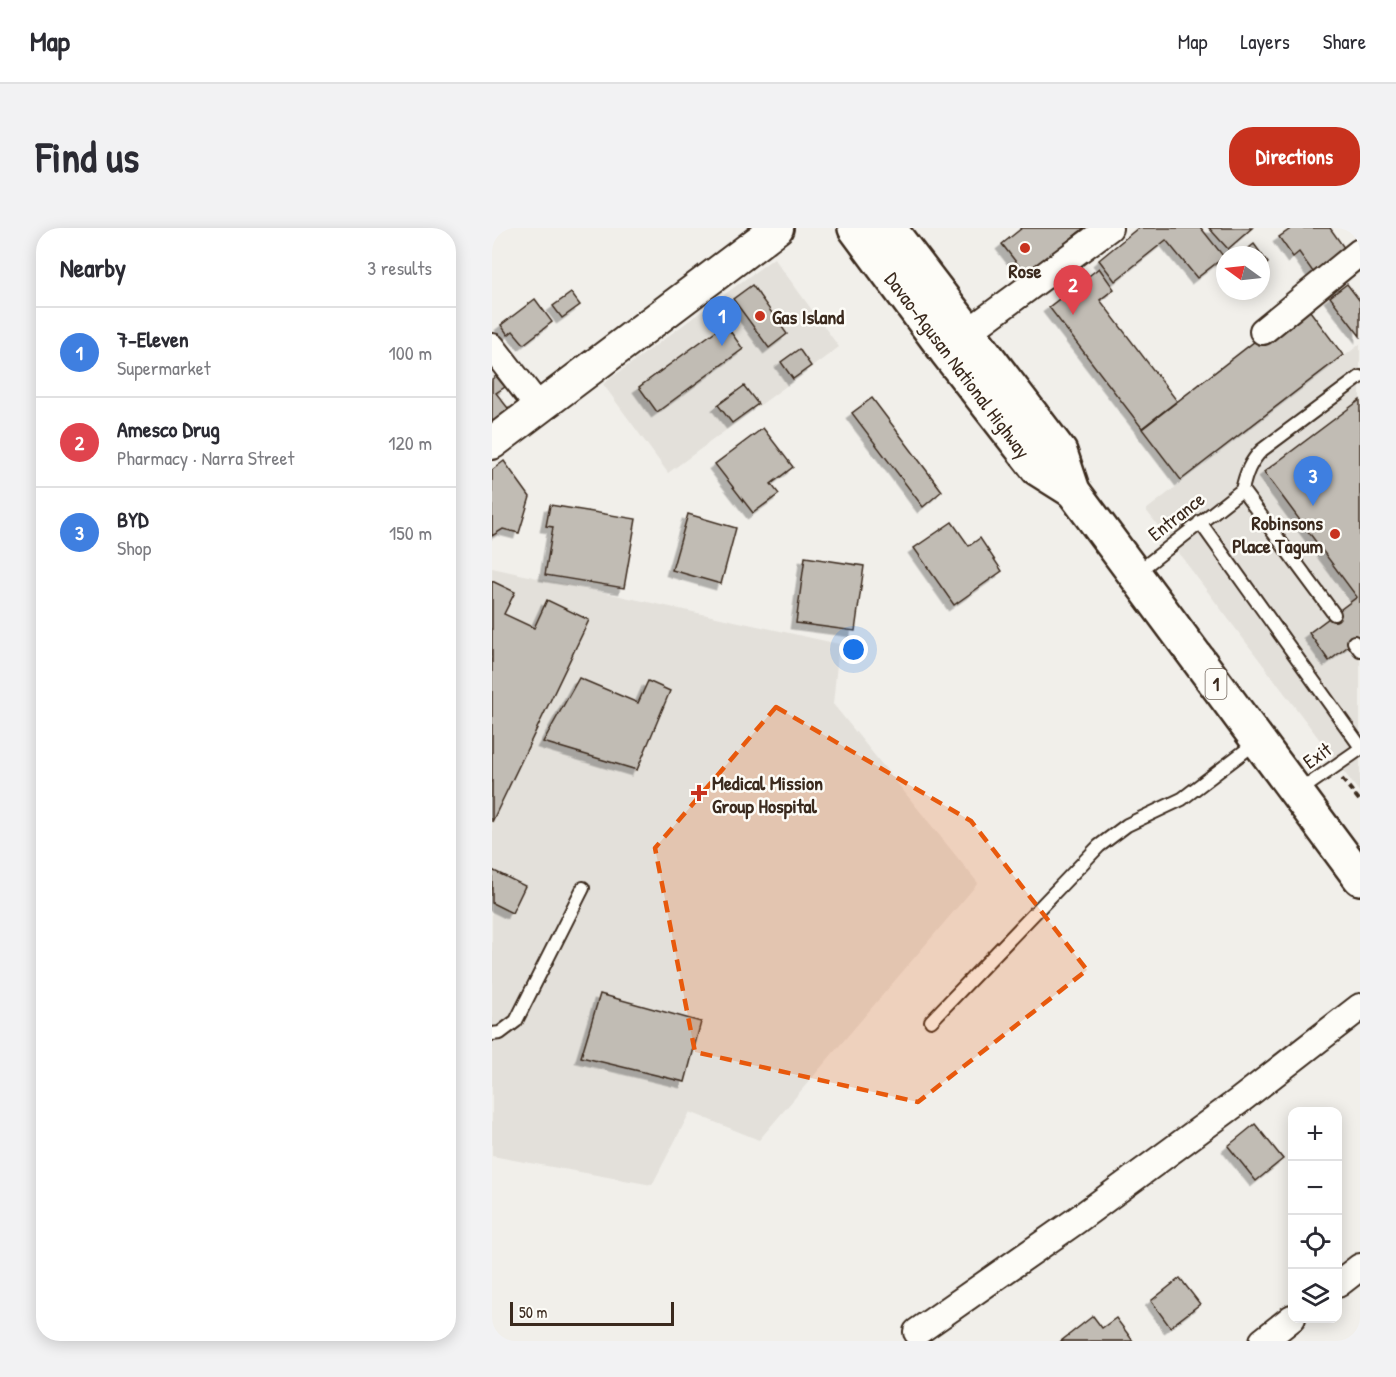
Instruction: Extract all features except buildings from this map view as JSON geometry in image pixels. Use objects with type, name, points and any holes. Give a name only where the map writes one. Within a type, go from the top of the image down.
[{"type":"highway","name":"Davao-Agusan National Highway","points":[[855,228],[946,351],[1038,469],[1072,491]]},
{"type":"highway","name":"Davao-Agusan National Highway","points":[[889,228],[1060,453],[1072,491],[1360,878]]},
{"type":"street","points":[[492,444],[777,228]]},
{"type":"street","points":[[967,333],[1109,228]]},
{"type":"street","points":[[1263,330],[1360,252]]},
{"type":"street","points":[[492,347],[540,409]]},
{"type":"street","points":[[917,1332],[1077,1220],[1230,1108],[1360,1007]]},
{"type":"street","points":[[1342,1281],[1360,1267]]},
{"type":"street","points":[[1263,1341],[1288,1322]]},
{"type":"lane","points":[[1334,614],[1242,489],[1245,474],[1252,461],[1262,450],[1360,377]]},
{"type":"lane","name":"Entrance","points":[[1134,574],[1242,489]]},
{"type":"lane","points":[[1200,522],[1360,748]]},
{"type":"lane","points":[[931,1021],[1099,846],[1127,825],[1182,798],[1258,741]]},
{"type":"lane","name":"Exit","points":[[1297,793],[1360,748]]},
{"type":"lane","points":[[492,1034],[500,1033],[516,1022],[583,888]]},
{"type":"path","points":[[1333,768],[1360,801]]},
{"type":"highlighted area","points":[[776,707],[971,821],[1087,970],[918,1102],[695,1052],[655,848]]},
{"type":"shaded area","points":[[774,258],[839,347],[668,473],[603,384]]},
{"type":"shaded area","points":[[1360,344],[1360,793],[1146,510]]},
{"type":"shaded area","name":"Medical Mission Group Hospital","points":[[492,568],[839,644],[833,704],[978,883],[759,1140],[690,1112],[652,1185],[492,1156]]},
{"type":"place","name":"Rose","points":[[1025,248]]},
{"type":"place","name":"Amesco Drug","points":[[1073,315]]},
{"type":"place","name":"Gas Island","points":[[760,316]]},
{"type":"place","name":"7-Eleven","points":[[722,346]]},
{"type":"place","name":"BYD","points":[[1313,506]]},
{"type":"place","name":"Robinsons Place Tagum","points":[[1335,534]]},
{"type":"place","name":"Medical Mission Group Hospital","points":[[699,793]]}]
